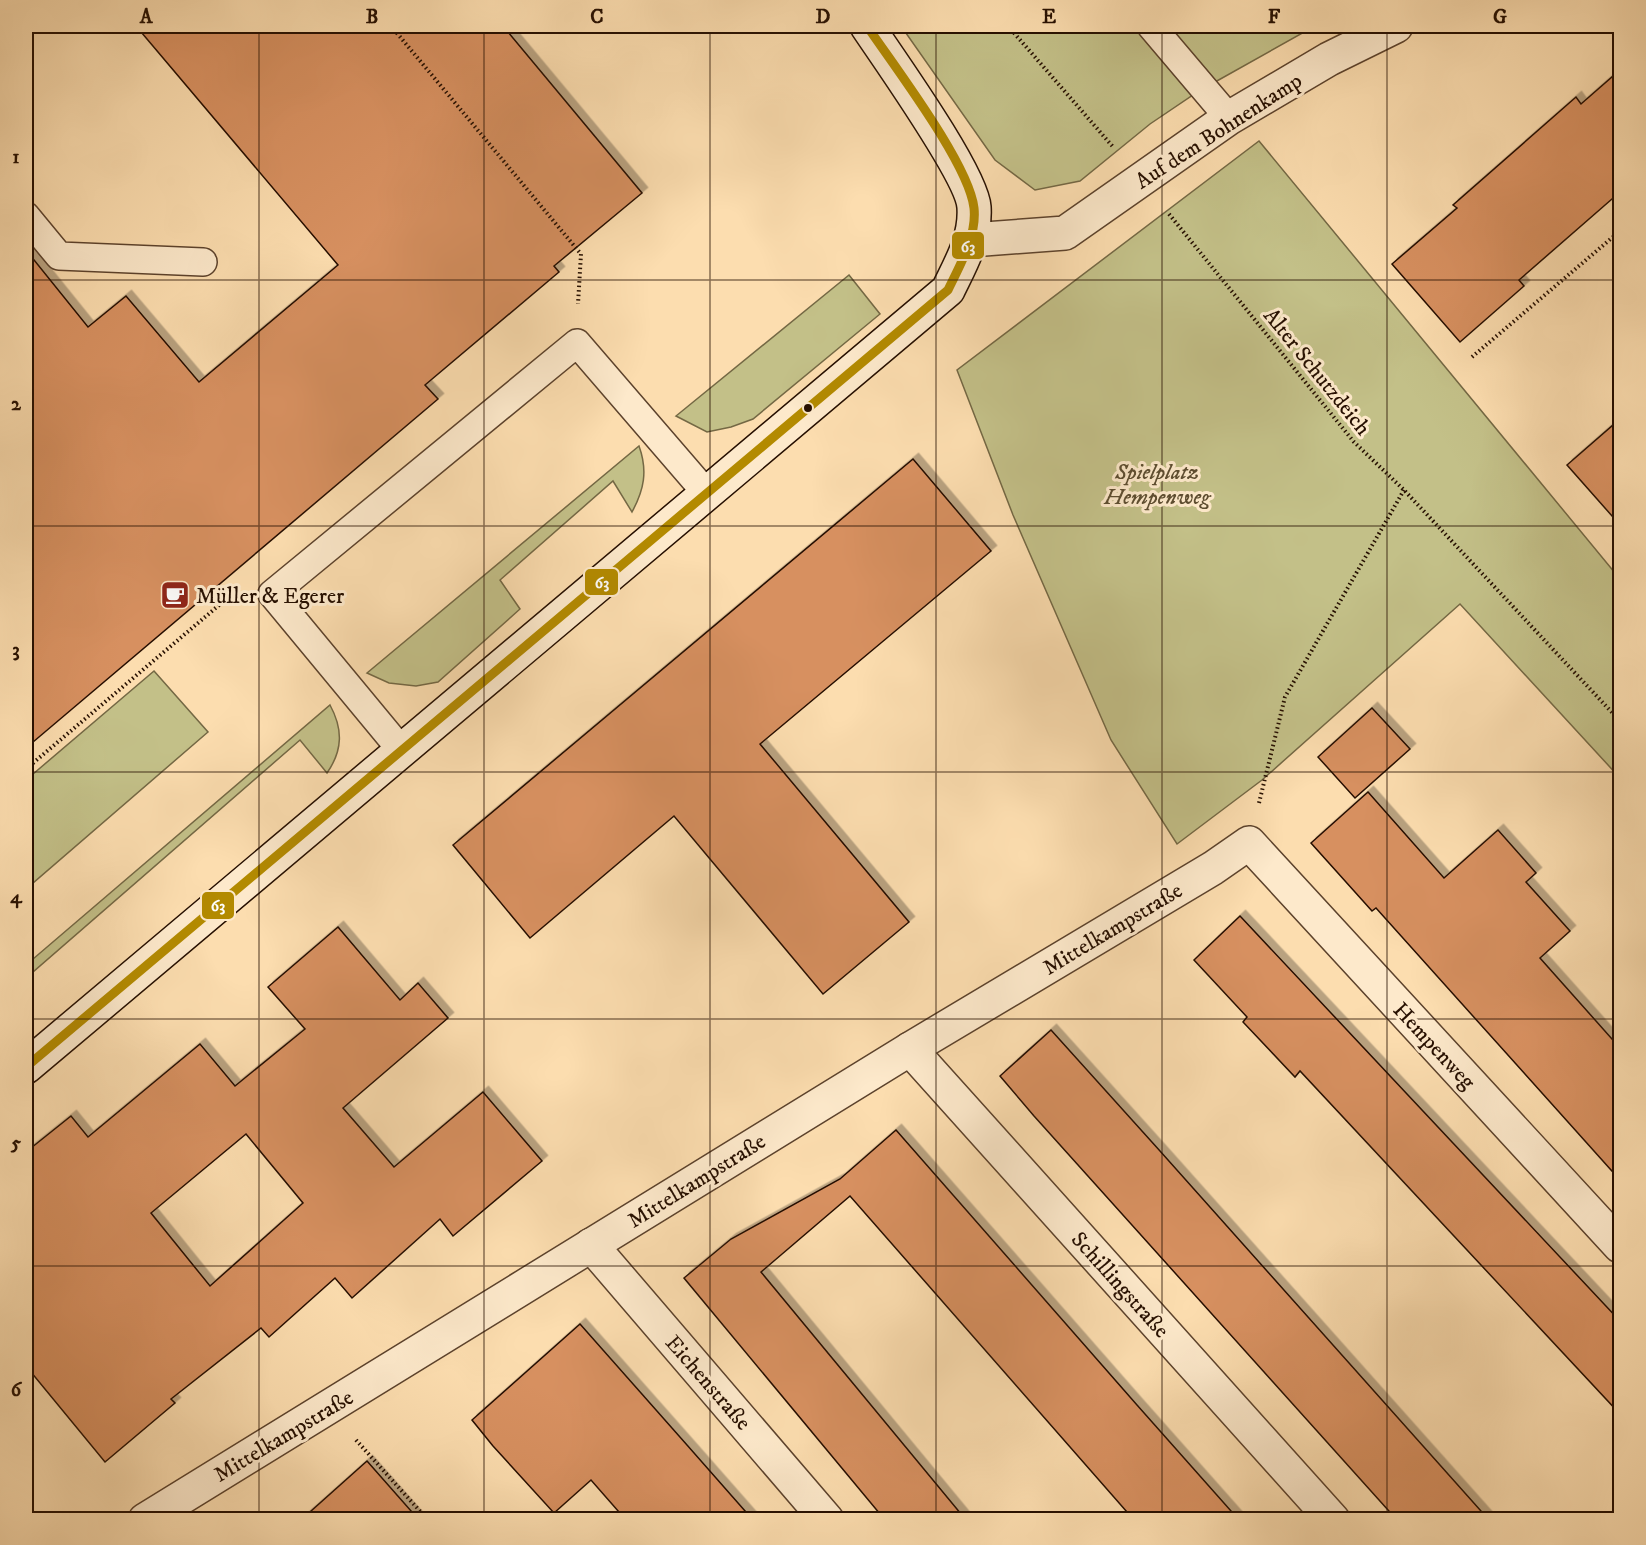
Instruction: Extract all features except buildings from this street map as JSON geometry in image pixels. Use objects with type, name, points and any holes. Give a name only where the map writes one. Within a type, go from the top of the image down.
[{"type":"street","points":[[26,1067],[708,495],[893,334],[948,290],[971,240],[974,206],[957,166],[867,26]]},
{"type":"street","name":"Auf dem Bohnenkamp","points":[[971,240],[1065,233],[1229,118],[1329,60],[1396,26]]},
{"type":"street","name":"Mittelkampstraße","points":[[145,1520],[910,1049],[1213,868],[1250,843]]},
{"type":"street","name":"Hempenweg","points":[[1250,843],[1620,1246]]},
{"type":"street","name":"Schillingstraße","points":[[910,1049],[1333,1520]]},
{"type":"street","name":"Eichenstraße","points":[[591,1245],[827,1520]]},
{"type":"lane","points":[[1150,26],[1229,118]]},
{"type":"lane","points":[[26,216],[59,256],[203,262]]},
{"type":"lane","points":[[402,751],[272,594],[577,343],[708,495]]},
{"type":"path","points":[[391,26],[581,254],[577,343]]},
{"type":"path","name":"Alter Schutzdeich","points":[[1008,26],[1141,180],[1354,441],[1404,490],[1620,721]]},
{"type":"path","points":[[1472,357],[1620,231]]},
{"type":"path","points":[[1250,843],[1285,697],[1404,490]]},
{"type":"path","points":[[26,769],[240,588],[272,594]]},
{"type":"path","points":[[328,1408],[429,1520]]},
{"type":"green space","points":[[901,26],[1315,26],[1199,91],[1150,124],[1080,181],[1035,190],[995,160]]},
{"type":"green space","name":"Spielplatz Hempenweg","points":[[1259,141],[1620,579],[1620,778],[1460,604],[1262,780],[1177,844],[1111,740],[1013,515],[957,370]]},
{"type":"green space","points":[[849,275],[880,314],[753,419],[707,432],[676,416]]},
{"type":"green space","points":[[639,446],[644,472],[642,488],[632,512],[613,481],[500,580],[520,609],[438,682],[416,686],[389,683],[367,673]]},
{"type":"green space","points":[[154,671],[208,732],[26,889],[26,780]]},
{"type":"green space","points":[[330,705],[337,723],[339,739],[336,756],[327,773],[300,740],[26,978],[26,965]]},
{"type":"transit line","name":"63","points":[[26,1067],[948,290],[967,250],[973,229],[974,208],[969,189],[959,167],[929,116],[867,26]]},
{"type":"place","name":"Müller & Egerer","points":[[175,595]]}]
